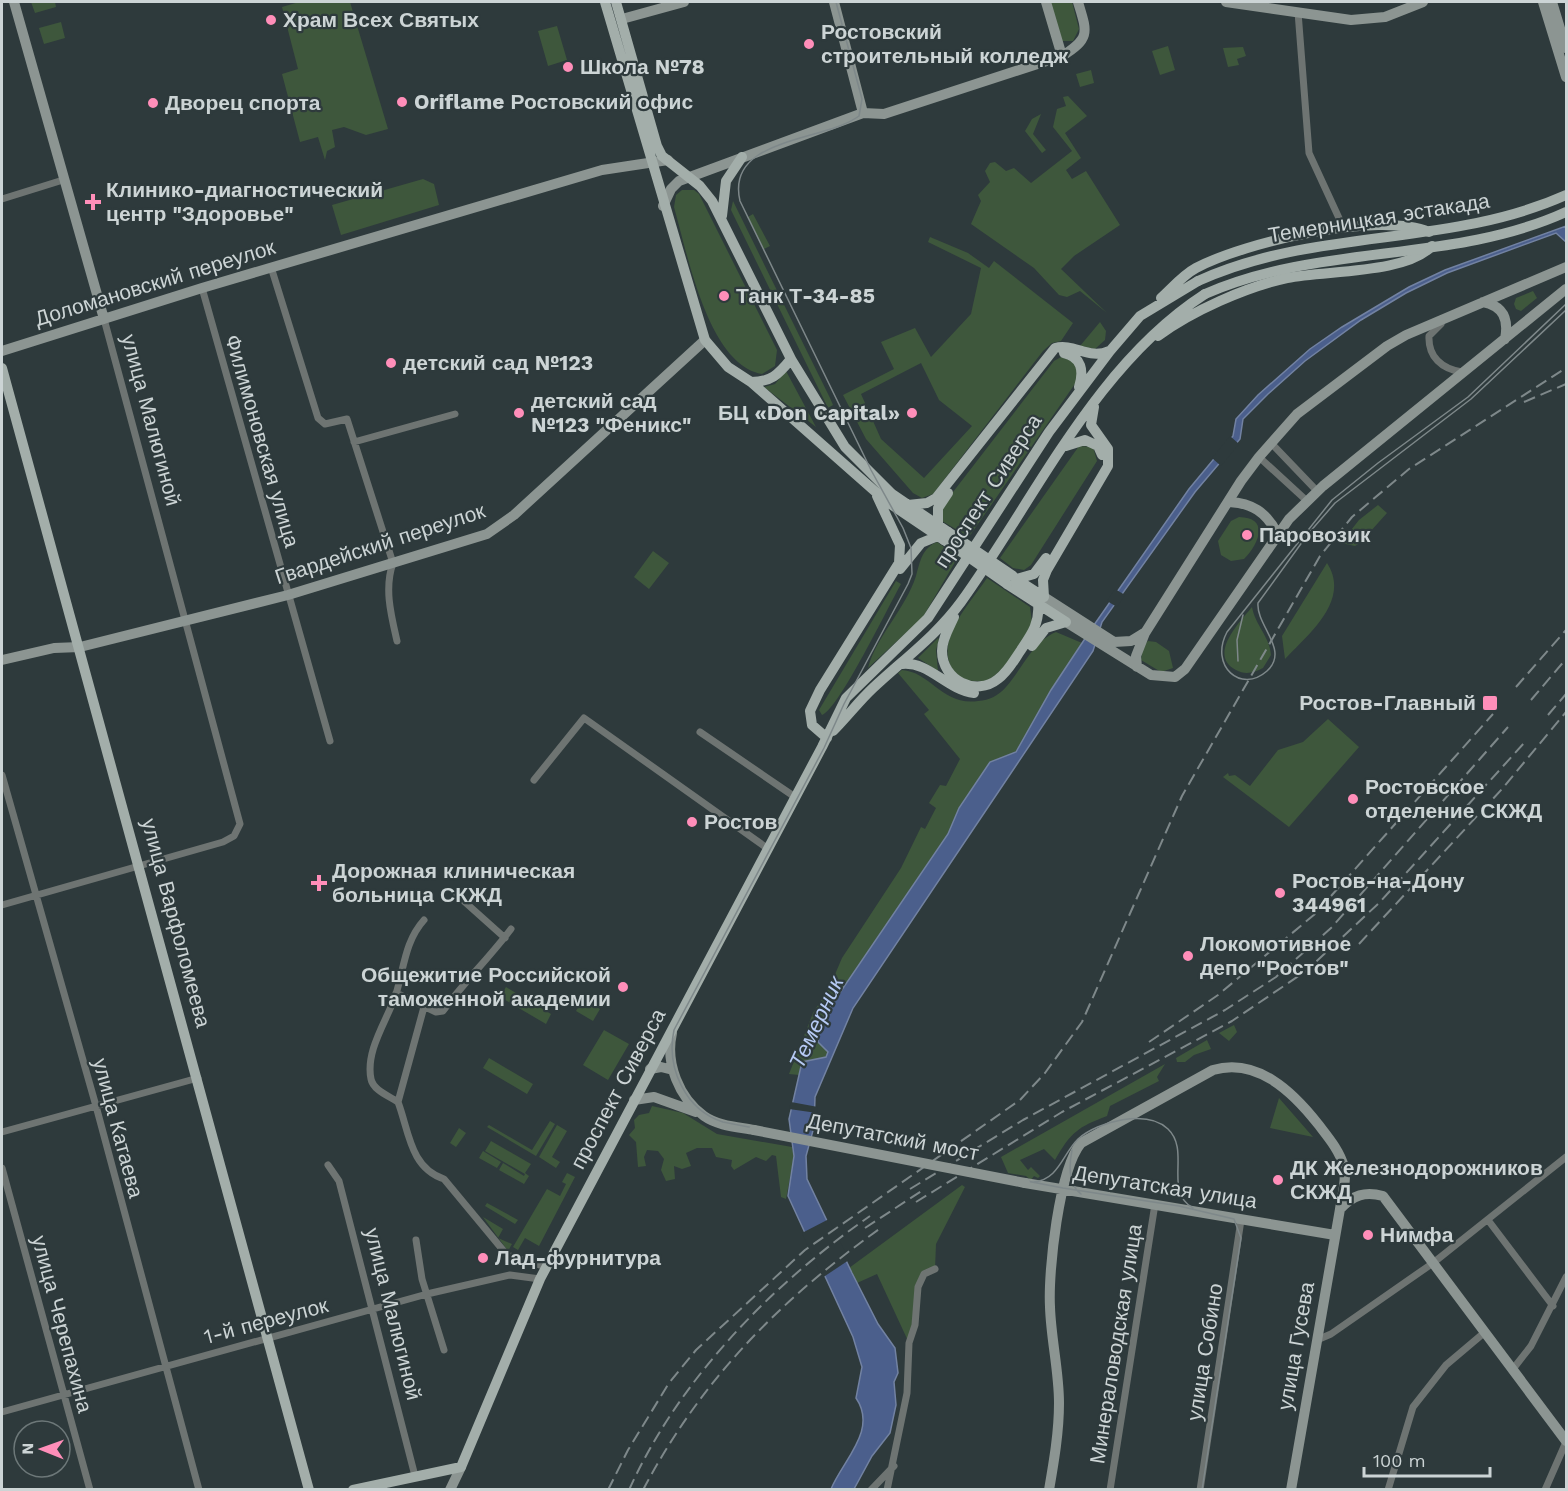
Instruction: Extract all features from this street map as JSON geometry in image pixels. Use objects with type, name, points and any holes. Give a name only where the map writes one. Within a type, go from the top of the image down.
[{"type":"main road","points":[[605,2],[663,206],[705,340],[728,367],[751,382],[875,491],[1012,580],[1072,623]]},
{"type":"main road","points":[[616,2],[657,146],[668,160],[689,177],[712,201],[791,359],[845,447],[892,494],[909,505],[942,534]]},
{"type":"main road","points":[[722,219],[722,200],[726,181],[742,157]]},
{"type":"main road","name":"Темерницкая эстакада","points":[[1198,281],[1266,255],[1490,221],[1566,196]]},
{"type":"main road","name":"Темерницкая эстакада","points":[[1205,294],[1243,279],[1285,267],[1482,238],[1524,228],[1566,211]]},
{"type":"main road","points":[[1140,316],[1193,269],[1255,244],[1280,237],[1344,229],[1403,225],[1430,232]]},
{"type":"main road","points":[[1132,357],[1161,334],[1210,305],[1260,286],[1298,276],[1398,264],[1420,257],[1432,246]]},
{"type":"main road","name":"проспект Сиверса","points":[[461,1467],[546,1267],[827,738],[846,698],[928,618],[1077,393],[1110,351],[1140,316],[1198,281]]},
{"type":"main road","name":"проспект Сиверса","points":[[827,738],[858,702],[929,640],[960,602],[1095,402],[1152,333],[1205,294]]},
{"type":"main road","points":[[909,505],[927,503],[936,498],[1055,348],[1063,346],[1097,355],[1110,351]]},
{"type":"main road","points":[[942,534],[938,508],[942,500],[1054,356],[1065,353],[1080,363],[1082,379],[1077,393]]},
{"type":"main road","points":[[751,382],[766,382],[779,375],[791,359]]},
{"type":"main road","name":"улица Варфоломеева","points":[[2,368],[309,1490]]},
{"type":"main road","points":[[960,602],[945,637],[942,652],[948,672],[954,679],[974,687],[986,686],[1003,675],[1032,633],[1038,620],[1043,580],[1047,570],[1108,466],[1108,449],[1091,425],[1095,402]]},
{"type":"main road","points":[[1012,580],[1028,577],[1041,567],[1101,464],[1101,451],[1095,444],[1085,440],[1065,446]]},
{"type":"main road","points":[[827,738],[815,729],[810,720],[810,711],[899,563],[900,545],[875,491]]},
{"type":"main road","points":[[815,701],[908,557],[921,543],[942,534]]},
{"type":"main road","points":[[902,664],[918,665],[964,692],[987,692],[1010,678],[1046,628],[1072,623]]},
{"type":"main road","points":[[353,1490],[461,1467]]},
{"type":"street","name":"улица Малюгиной","points":[[14,2],[104,319],[240,824],[234,836],[223,842],[140,866]]},
{"type":"street","points":[[622,20],[684,2]]},
{"type":"street","points":[[834,2],[863,113]]},
{"type":"street","points":[[1046,2],[1060,50]]},
{"type":"street","points":[[663,206],[673,186],[689,177],[863,113],[884,114],[1060,50],[1074,48],[1084,38],[1084,24],[1078,2]]},
{"type":"street","points":[[1227,2],[1280,6],[1298,12],[1351,20],[1384,17],[1423,2]]},
{"type":"street","points":[[1543,2],[1566,77]]},
{"type":"street","points":[[1552,2],[1566,48]]},
{"type":"street","points":[[1298,12],[1309,153],[1344,229]]},
{"type":"street","name":"Доломановский переулок","points":[[2,351],[202,288],[602,170],[668,160]]},
{"type":"street","points":[[2,199],[63,180]]},
{"type":"street","points":[[1566,196],[1500,220],[1430,232],[1426,239],[1432,246],[1503,231],[1566,211]]},
{"type":"street","points":[[272,267],[318,418],[325,424],[347,419],[393,563],[388,578],[390,610],[397,641]]},
{"type":"street","points":[[1137,667],[1136,656],[1144,633],[1259,457],[1297,414],[1406,334],[1566,267]]},
{"type":"street","name":"Филимоновская улица","points":[[202,288],[330,741]]},
{"type":"street","points":[[1072,623],[1105,643],[1137,667],[1163,678],[1175,677],[1185,669],[1277,533],[1317,491],[1566,289]]},
{"type":"street","points":[[1509,291],[1504,305],[1505,310],[1511,317],[1528,319]]},
{"type":"street","points":[[1483,302],[1496,305],[1502,311],[1507,328],[1505,339]]},
{"type":"street","points":[[1453,315],[1432,332],[1429,344],[1439,362],[1447,368],[1462,372]]},
{"type":"street","name":"Гвардейский переулок","points":[[2,660],[54,648],[80,647],[288,595],[487,534],[503,525],[705,340]]},
{"type":"street","points":[[354,441],[455,414]]},
{"type":"street","points":[[1271,443],[1317,491]]},
{"type":"street","points":[[1259,457],[1307,501]]},
{"type":"street","points":[[1229,502],[1253,506],[1271,521],[1277,533]]},
{"type":"street","points":[[1105,643],[1125,643],[1144,633]]},
{"type":"street","points":[[534,780],[584,718],[767,848]]},
{"type":"street","points":[[700,732],[795,797]]},
{"type":"street","name":"улица Катаева","points":[[2,775],[96,1106],[199,1490]]},
{"type":"street","points":[[2,904],[140,866]]},
{"type":"street","points":[[457,895],[505,938]]},
{"type":"street","points":[[398,1102],[375,1088],[370,1071],[374,1051],[396,993],[414,932],[423,920]]},
{"type":"street","points":[[396,993],[437,1013],[442,1011],[474,969],[487,961],[512,929]]},
{"type":"street","points":[[424,1007],[398,1102],[412,1147],[428,1173],[444,1179],[509,1257],[546,1267]]},
{"type":"street","points":[[673,1029],[669,1046],[673,1070],[686,1097],[704,1116]]},
{"type":"street","points":[[650,1069],[661,1067],[673,1070]]},
{"type":"street","name":"улица Гусева","points":[[1049,1490],[1059,1403],[1050,1293],[1063,1190],[1074,1153],[1088,1137],[1220,1068],[1253,1070],[1276,1081],[1296,1099],[1334,1144],[1344,1167],[1345,1181],[1292,1490]]},
{"type":"street","points":[[2,1132],[198,1078]]},
{"type":"street","points":[[634,1100],[646,1096],[660,1098],[704,1116]]},
{"type":"street","name":"Депутатский мост","points":[[704,1116],[723,1124],[1025,1183]]},
{"type":"street","points":[[1317,1340],[1331,1334],[1433,1263],[1566,1157]]},
{"type":"street","name":"улица Малюгиной","points":[[328,1165],[339,1181],[415,1476]]},
{"type":"street","name":"улица Черепахина","points":[[2,1168],[90,1490]]},
{"type":"street","name":"Депутатская улица","points":[[1025,1183],[1335,1235]]},
{"type":"street","points":[[1340,1209],[1348,1200],[1362,1194],[1383,1196],[1566,1441],[1545,1490]]},
{"type":"street","name":"Минераловодская улица","points":[[1110,1490],[1155,1204]]},
{"type":"street","name":"улица Собино","points":[[1200,1490],[1241,1220]]},
{"type":"street","points":[[1488,1220],[1553,1306]]},
{"type":"street","points":[[416,1240],[422,1279],[444,1350]]},
{"type":"street","points":[[886,1490],[894,1466],[907,1393],[909,1343],[915,1325],[918,1287],[924,1275],[935,1269]]},
{"type":"street","name":"1-й переулок","points":[[2,1412],[428,1294],[510,1275],[540,1279]]},
{"type":"street","points":[[1513,1369],[1532,1346],[1566,1277]]},
{"type":"street","points":[[1388,1490],[1405,1426],[1418,1399],[1446,1365],[1485,1332]]},
{"type":"street","points":[[871,1490],[894,1466]]},
{"type":"street","points":[[450,1490],[461,1467]]},
{"type":"green space","points":[[31,2],[55,2],[56,7],[35,13]]},
{"type":"green space","points":[[299,2],[350,2],[388,129],[366,135],[344,127],[332,130],[335,147],[327,151],[325,160],[318,137],[300,142],[282,74],[298,69],[282,7]]},
{"type":"green space","points":[[1048,2],[1072,2],[1079,29],[1073,41],[1062,41]]},
{"type":"green space","points":[[61,22],[65,38],[44,44],[39,28]]},
{"type":"green space","points":[[557,26],[567,60],[548,66],[538,31]]},
{"type":"green space","points":[[1168,46],[1175,70],[1160,75],[1152,51]]},
{"type":"green space","points":[[1243,47],[1246,56],[1237,59],[1239,65],[1228,67],[1223,48]]},
{"type":"green space","points":[[1091,70],[1094,83],[1080,87],[1076,74]]},
{"type":"green space","points":[[1068,96],[1087,116],[1065,133],[1081,158],[1066,170],[1072,179],[1086,171],[1120,225],[1074,256],[1061,269],[1107,313],[1080,291],[1067,297],[1059,295],[1034,268],[971,224],[981,201],[978,195],[990,182],[985,171],[990,163],[995,162],[1006,171],[1014,168],[1031,183],[1072,151],[1053,127],[1057,109],[1066,106],[1063,97]]},
{"type":"green space","points":[[1041,114],[1033,134],[1046,150],[1042,153],[1025,131],[1032,119]]},
{"type":"green space","points":[[423,179],[434,184],[439,205],[341,235],[332,205]]},
{"type":"green space","points":[[682,190],[694,190],[699,194],[777,350],[775,366],[762,374],[743,366],[727,350],[714,329],[703,304],[693,277],[674,207],[676,195]]},
{"type":"green space","points":[[733,201],[830,398],[833,405],[828,408],[731,210]]},
{"type":"green space","points":[[753,214],[770,246],[764,249],[748,217]]},
{"type":"green space","points":[[930,237],[968,253],[989,268],[994,261],[1073,323],[1061,341],[1052,343],[1043,351],[933,494],[922,498],[913,493],[866,439],[843,395],[894,369],[881,342],[915,328],[931,357],[971,314],[981,268],[928,242]],"holes":[[[921,363],[939,400],[972,426],[924,478],[881,439],[861,394]]]},
{"type":"green space","points":[[1533,291],[1537,298],[1521,311],[1516,309],[1514,304],[1516,298]]},
{"type":"green space","points":[[1100,322],[1106,331],[1105,340],[1095,349],[1080,346]]},
{"type":"green space","points":[[1061,357],[1076,362],[1079,378],[969,537],[942,521],[943,505],[1054,361]]},
{"type":"green space","points":[[786,371],[816,427],[764,387],[775,384]]},
{"type":"green space","points":[[1079,446],[1093,447],[1097,461],[1031,565],[1024,570],[1013,568],[1000,558]]},
{"type":"green space","points":[[1378,505],[1387,513],[1360,543],[1355,546],[1341,543],[1359,520]]},
{"type":"green space","points":[[1239,517],[1255,522],[1259,533],[1254,547],[1244,559],[1231,561],[1221,555],[1218,541],[1231,521]]},
{"type":"green space","points":[[937,542],[958,557],[923,617],[868,668],[877,645],[911,588],[922,556]]},
{"type":"green space","points":[[653,551],[669,563],[649,589],[634,577]]},
{"type":"green space","points":[[1327,563],[1333,577],[1334,590],[1331,603],[1315,627],[1285,659],[1282,636]]},
{"type":"green space","points":[[987,578],[1030,607],[1032,622],[1020,646],[1007,663],[988,680],[974,681],[954,672],[948,660],[948,645],[957,622]]},
{"type":"green space","points":[[896,581],[901,584],[863,655],[840,695],[830,709],[822,715],[819,710]]},
{"type":"green space","points":[[1252,607],[1268,642],[1271,655],[1263,668],[1246,673],[1228,664],[1225,647],[1234,630]]},
{"type":"green space","points":[[1056,632],[1082,643],[1051,690],[1016,752],[990,763],[959,808],[948,834],[820,1022],[818,1042],[828,1051],[826,1057],[802,1062],[799,1075],[789,1074],[813,1013],[830,986],[842,958],[901,868],[921,827],[925,829],[936,808],[929,803],[940,785],[946,786],[960,759],[924,714],[929,710],[898,673],[902,670],[921,676],[955,699],[986,700],[1003,690],[1040,642]]},
{"type":"green space","points":[[938,638],[936,650],[938,671],[918,658]]},
{"type":"green space","points":[[1148,641],[1156,642],[1169,651],[1173,668],[1161,672],[1141,660],[1143,645]]},
{"type":"green space","points":[[1328,719],[1359,747],[1289,827],[1223,777],[1228,773],[1229,776],[1235,775],[1250,786],[1278,750],[1303,742]]},
{"type":"green space","points":[[506,987],[551,1014],[546,1024],[500,997]]},
{"type":"green space","points":[[583,999],[600,1009],[593,1021],[576,1011]]},
{"type":"green space","points":[[1234,1025],[1237,1032],[1229,1041],[1219,1033]]},
{"type":"green space","points":[[604,1030],[629,1044],[608,1080],[583,1065]]},
{"type":"green space","points":[[1207,1040],[1211,1049],[1194,1055],[1185,1062],[1177,1062],[1176,1058]]},
{"type":"green space","points":[[489,1058],[533,1084],[527,1094],[483,1068]]},
{"type":"green space","points":[[1165,1064],[1157,1077],[1159,1081],[1110,1106],[1107,1116],[1082,1127],[1066,1143],[1055,1160],[1044,1149],[1020,1160],[1028,1170],[1031,1167],[1040,1176],[1038,1178],[1034,1176],[1031,1180],[1026,1176],[1008,1173],[1001,1157]]},
{"type":"green space","points":[[1279,1098],[1313,1137],[1270,1128]]},
{"type":"green space","points":[[652,1106],[683,1113],[717,1134],[792,1147],[794,1156],[786,1199],[781,1197],[776,1156],[772,1155],[766,1161],[756,1157],[734,1170],[731,1166],[732,1160],[716,1157],[712,1148],[697,1148],[686,1153],[691,1166],[682,1169],[674,1166],[675,1179],[666,1181],[661,1170],[664,1159],[658,1151],[647,1150],[644,1157],[646,1166],[638,1167],[636,1142],[629,1135],[635,1128],[634,1120],[639,1115],[649,1113]]},
{"type":"green space","points":[[550,1121],[555,1124],[536,1156],[487,1127],[489,1125],[532,1150]]},
{"type":"green space","points":[[557,1125],[567,1131],[552,1157],[560,1162],[556,1168],[539,1157]]},
{"type":"green space","points":[[459,1128],[466,1133],[456,1147],[450,1143]]},
{"type":"green space","points":[[491,1141],[531,1164],[525,1173],[529,1176],[524,1184],[499,1170],[503,1163],[524,1176],[525,1174],[485,1151]]},
{"type":"green space","points":[[483,1151],[501,1162],[497,1168],[479,1158]]},
{"type":"green space","points":[[567,1173],[575,1177],[539,1246],[525,1238],[518,1250],[513,1247],[547,1189],[560,1196],[566,1184],[562,1182]]},
{"type":"green space","points":[[962,1185],[965,1187],[936,1244],[935,1269],[924,1274],[909,1343],[877,1274],[857,1283],[849,1268]]},
{"type":"green space","points":[[487,1203],[518,1220],[515,1224],[485,1206]]},
{"type":"green space","points":[[483,1217],[503,1229],[498,1238]]},
{"type":"green space","points":[[499,1238],[512,1244],[508,1251]]},
{"type":"water","points":[[1566,226],[1566,242],[1556,233],[1447,273],[1406,293],[1361,320],[1305,361],[1243,419],[1240,439],[1195,492],[1102,622],[1093,651],[853,1008],[815,1097],[814,1127],[806,1156],[807,1179],[878,1324],[895,1348],[898,1373],[894,1382],[896,1405],[890,1433],[872,1456],[854,1489],[831,1489],[861,1433],[862,1410],[856,1398],[862,1367],[853,1337],[788,1196],[794,1156],[789,1119],[802,1062],[826,1057],[828,1052],[818,1042],[820,1022],[948,834],[959,808],[990,762],[1016,752],[1051,690],[1094,625],[1189,489],[1233,436],[1236,419],[1258,395],[1310,349],[1409,287],[1445,270]]},
{"type":"pier","points":[[1230,436],[1239,444],[1221,466],[1212,458]]},
{"type":"pier","points":[[1115,589],[1125,595],[1117,607],[1107,601]]},
{"type":"pier","points":[[791,1102],[818,1107],[817,1113],[789,1109]]},
{"type":"pier","points":[[829,1219],[849,1260],[822,1278],[802,1233]]},
{"type":"tram line","points":[[836,2],[862,99],[859,116],[762,153],[747,164],[739,180],[740,201],[871,470],[903,528],[911,548],[912,574],[844,704],[824,748],[674,1030],[672,1044],[676,1072],[681,1085],[698,1108],[723,1122],[1063,1188],[1179,1206],[1234,1219],[1241,1238],[1202,1490]]},
{"type":"tram line","points":[[1566,304],[1468,397],[1332,500],[1227,632],[1222,644],[1222,656],[1230,673],[1238,678],[1257,677],[1267,671],[1273,663],[1274,646],[1259,612],[1258,603],[1308,534],[1335,503],[1471,399],[1566,310]]},
{"type":"tram line","points":[[1238,661],[1237,640],[1243,615]]},
{"type":"tram line","points":[[1034,1182],[1042,1180],[1055,1171],[1078,1139],[1098,1127],[1123,1120],[1148,1120],[1168,1129],[1174,1138],[1177,1148],[1180,1192],[1184,1201],[1193,1208]]},
{"type":"tram line","points":[[1072,1150],[1070,1168],[1072,1180],[1081,1194]]},
{"type":"railway","points":[[608,1490],[628,1450],[669,1383],[696,1350],[805,1250],[1020,1100],[1045,1073],[1082,1022],[1182,796],[1320,556],[1352,517],[1409,469],[1566,368]]},
{"type":"railway","points":[[1524,402],[1566,384]]},
{"type":"railway","points":[[1516,687],[1566,630]]},
{"type":"railway","points":[[1531,700],[1566,659]]},
{"type":"railway","points":[[1548,715],[1566,694]]},
{"type":"railway","points":[[1359,944],[1502,789],[1566,712]]},
{"type":"railway","points":[[1149,1042],[1218,995],[1315,914],[1493,714]]},
{"type":"railway","points":[[910,1189],[1023,1120],[1225,1010],[1276,977],[1332,927],[1508,727]]},
{"type":"railway","points":[[916,1202],[1062,1112],[1232,1021],[1306,971],[1379,903],[1525,742]]},
{"type":"railway","points":[[865,1228],[923,1190]]},
{"type":"railway","points":[[629,1490],[650,1449],[701,1372],[764,1303],[798,1272],[870,1216]]},
{"type":"railway","points":[[643,1490],[666,1449],[691,1412],[747,1344],[810,1283],[882,1227]]},
{"type":"place","name":"Храм Всех Святых","points":[[271,20]]},
{"type":"place","name":"Ростовский строительный колледж","points":[[809,44]]},
{"type":"place","name":"Школа №78","points":[[568,67]]},
{"type":"place","name":"Oriflame Ростовский офис","points":[[402,102]]},
{"type":"place","name":"Дворец спорта","points":[[153,103]]},
{"type":"place","name":"Клинико-диагностический центр \"Здоровье\"","points":[[93,202]]},
{"type":"place","name":"Танк Т-34-85","points":[[724,296]]},
{"type":"place","name":"детский сад №123","points":[[391,363]]},
{"type":"place","name":"детский сад №123 \"Феникс\"","points":[[519,413]]},
{"type":"place","name":"БЦ «Don Capital»","points":[[912,413]]},
{"type":"place","name":"Паровозик","points":[[1247,535]]},
{"type":"place","name":"Ростов-Главный","points":[[1490,703]]},
{"type":"place","name":"Ростовское отделение СКЖД","points":[[1353,799]]},
{"type":"place","name":"Ростов","points":[[692,822]]},
{"type":"place","name":"Дорожная клиническая больница СКЖД","points":[[319,883]]},
{"type":"place","name":"Ростов-на-Дону 344961","points":[[1280,893]]},
{"type":"place","name":"Локомотивное депо \"Ростов\"","points":[[1188,956]]},
{"type":"place","name":"Общежитие Российской таможенной академии","points":[[623,987]]},
{"type":"place","name":"ДК Железнодорожников СКЖД","points":[[1278,1180]]},
{"type":"place","name":"Нимфа","points":[[1368,1235]]},
{"type":"place","name":"Лад-фурнитура","points":[[483,1258]]},
{"type":"water label","name":"Темерник","points":[[816,1022]]}]
